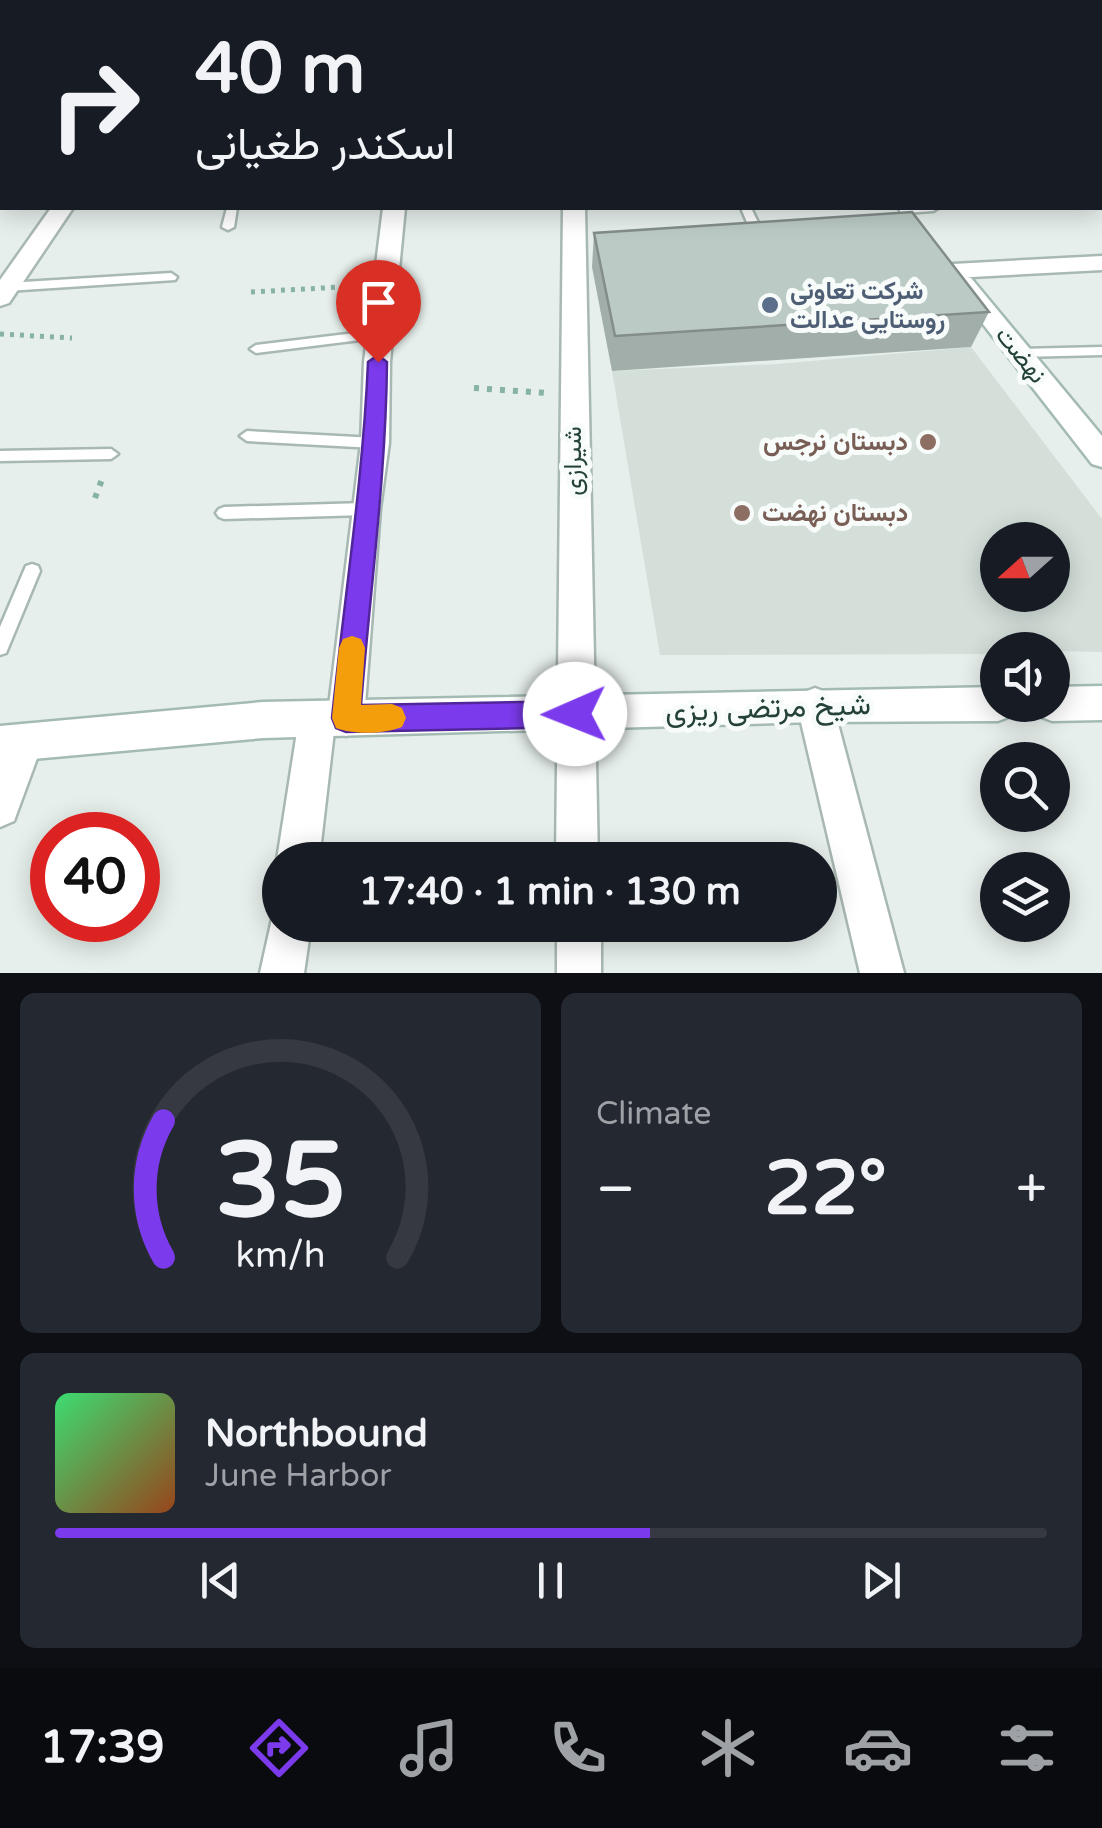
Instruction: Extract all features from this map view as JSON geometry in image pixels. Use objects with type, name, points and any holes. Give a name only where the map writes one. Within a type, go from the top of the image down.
[{"type":"street","points":[[5,284],[60,210]]},
{"type":"street","points":[[302,842],[331,719],[375,442],[380,334],[394,210]]},
{"type":"street","name":"شیرازی","points":[[574,210],[582,260],[572,394],[578,842]]},
{"type":"street","name":"نهضت","points":[[905,210],[1102,456]]},
{"type":"street","points":[[953,270],[1102,263]]},
{"type":"street","points":[[815,704],[882,973]]},
{"type":"street","name":"شیخ مرتضی ریزی","points":[[12,743],[331,719],[815,704],[980,704]]},
{"type":"street","points":[[1070,704],[1102,704]]},
{"type":"street","points":[[0,806],[12,743]]},
{"type":"street","points":[[282,973],[286,942]]},
{"type":"street","points":[[578,942],[579,973]]},
{"type":"lane","points":[[228,227],[232,210]]},
{"type":"lane","points":[[746,250],[765,249],[747,210]]},
{"type":"lane","points":[[5,284],[172,277]]},
{"type":"lane","points":[[256,349],[380,334]]},
{"type":"lane","points":[[1019,353],[1102,350]]},
{"type":"lane","points":[[247,436],[375,442]]},
{"type":"lane","points":[[0,456],[111,454]]},
{"type":"lane","points":[[224,512],[364,509]]},
{"type":"lane","points":[[0,646],[32,571]]},
{"type":"path","points":[[251,292],[386,284]]},
{"type":"path","points":[[0,334],[72,338]]},
{"type":"path","points":[[474,388],[572,394]]},
{"type":"shaded area","points":[[971,347],[1102,519],[1102,652],[1070,651],[1070,632],[980,632],[980,654],[660,655],[612,371],[777,364]]},
{"type":"building","name":"شرکت تعاونی روستایی عدالت","points":[[912,212],[989,312],[615,336],[594,233]]},
{"type":"slow traffic","points":[[352,648],[346,718],[392,718]]},
{"type":"place","name":"شرکت تعاونی روستایی عدالت","points":[[770,305]]},
{"type":"place","name":"دبستان نرجس","points":[[928,442]]},
{"type":"place","name":"دبستان نهضت","points":[[742,513]]},
{"type":"route","points":[[378,362],[375,442],[364,509],[346,718],[575,714]]}]
